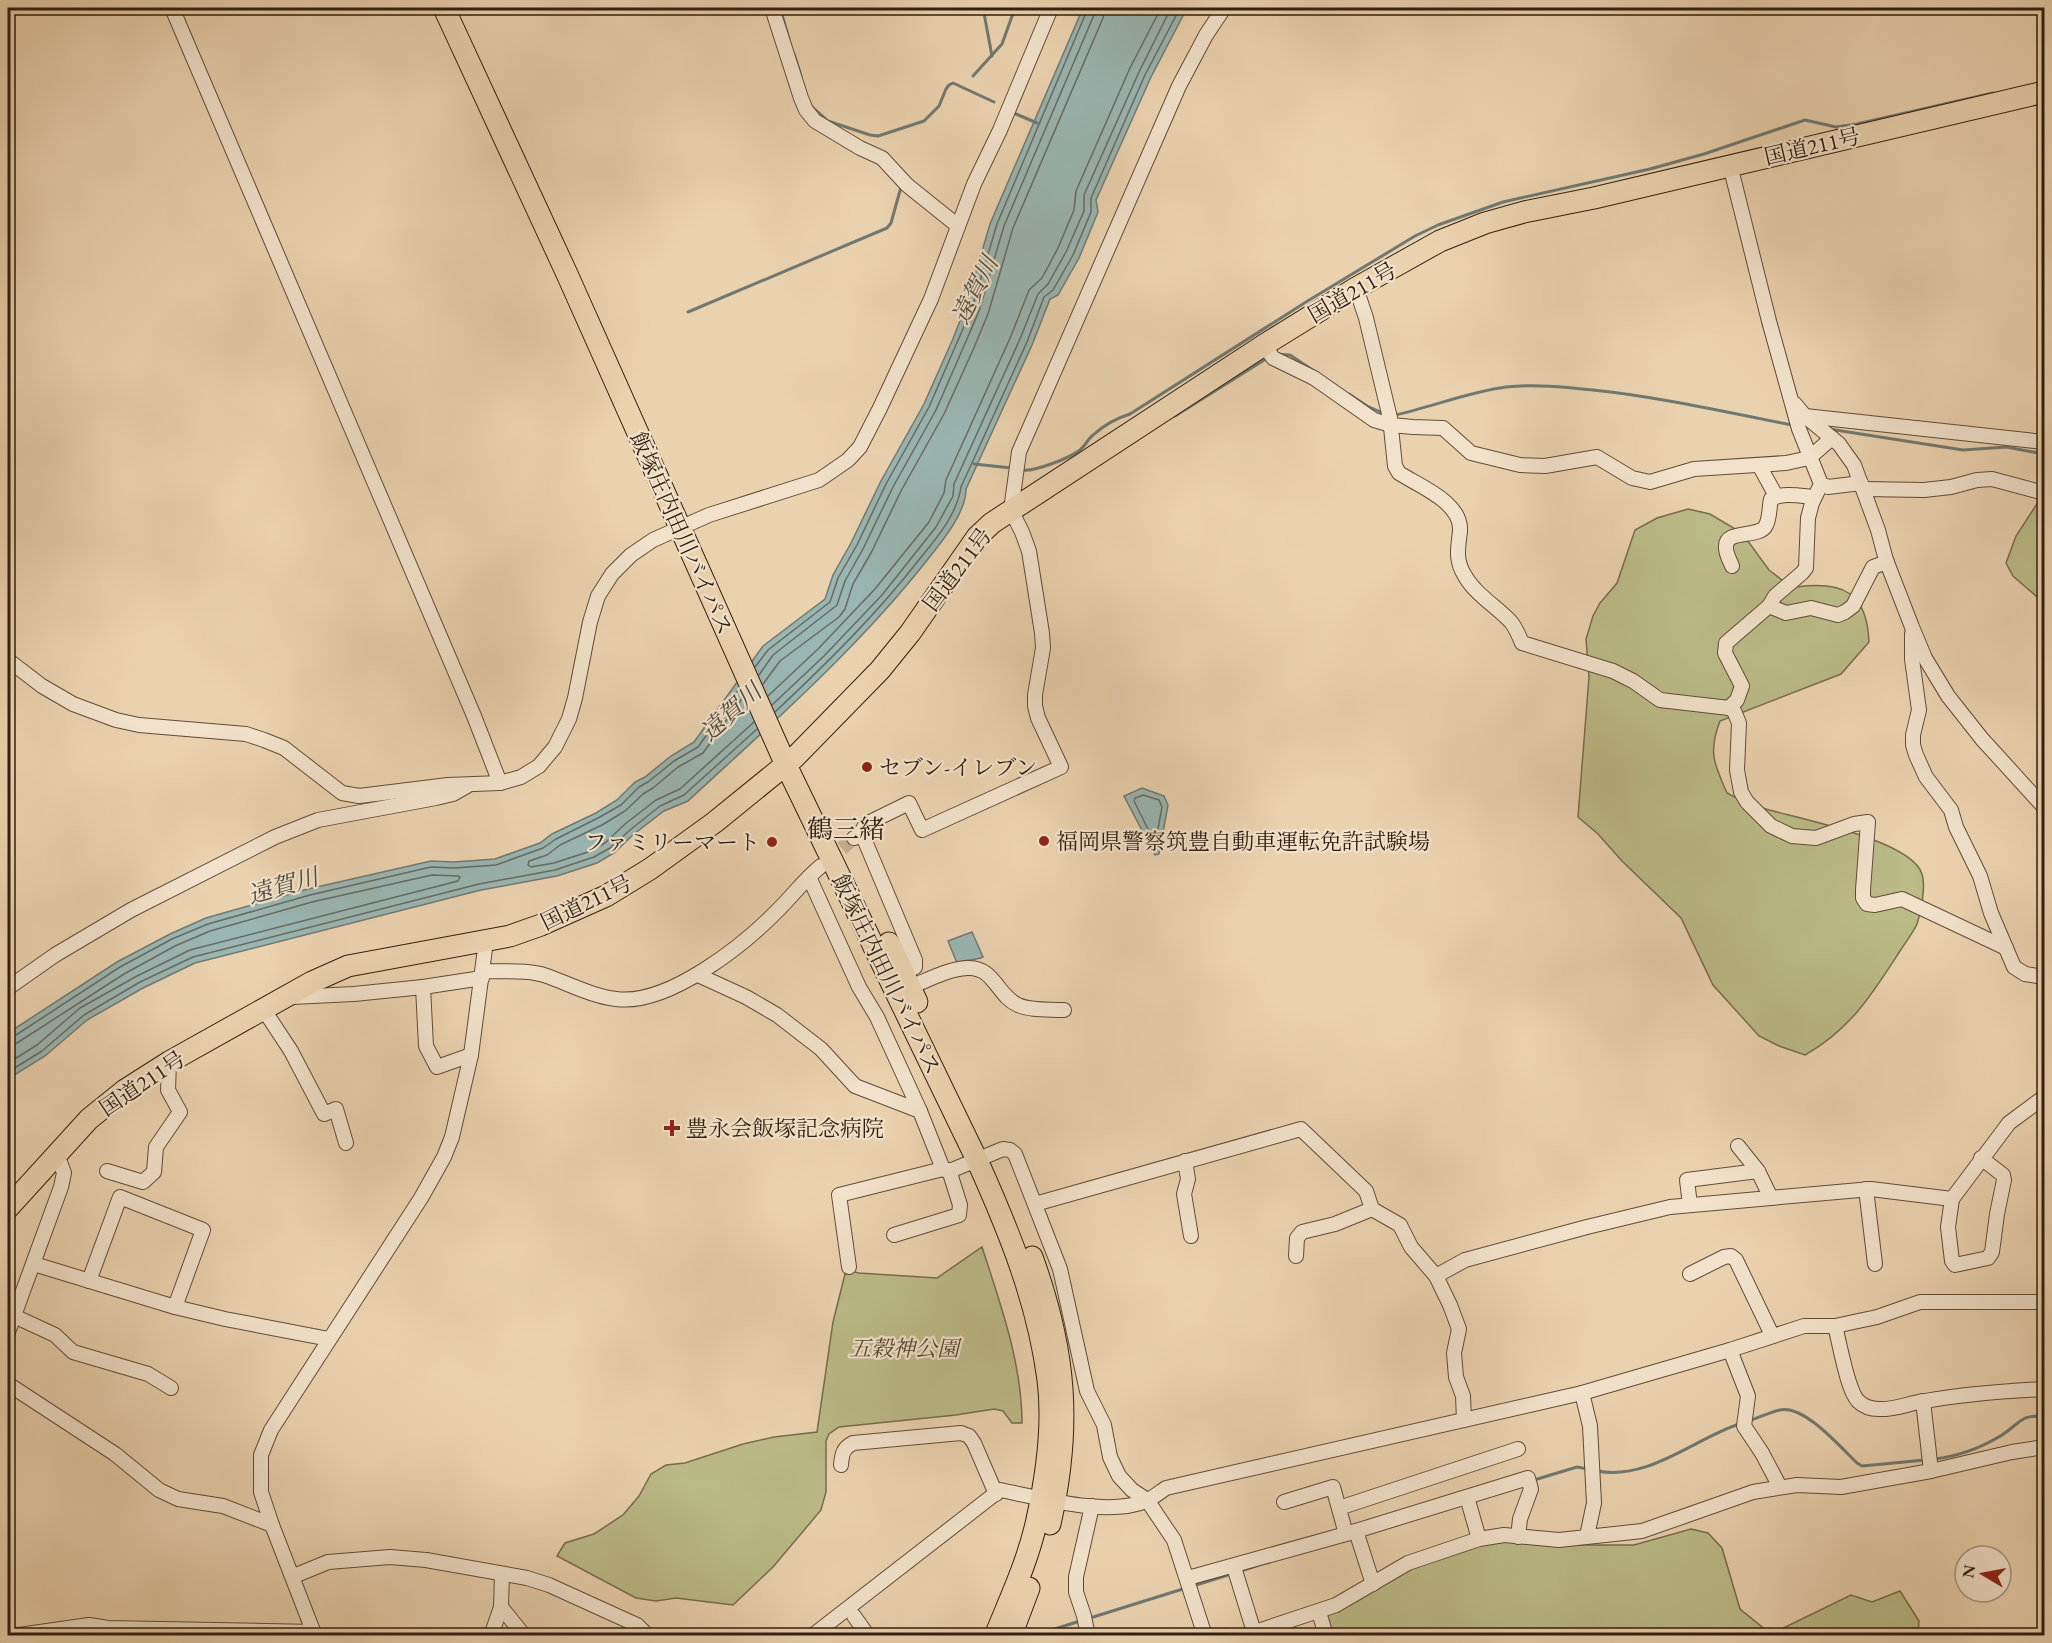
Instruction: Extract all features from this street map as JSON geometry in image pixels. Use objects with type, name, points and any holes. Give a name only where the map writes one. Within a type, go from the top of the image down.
[{"type":"highway","name":"飯塚庄内田川バイパス","points":[[444,8],[685,526],[791,761],[983,1157]]},
{"type":"highway","name":"飯塚庄内田川バイパス","points":[[460,8],[685,526]]},
{"type":"highway","name":"国道211号","points":[[8,1208],[89,1119],[106,1104],[170,1062],[312,982],[348,966],[510,936],[606,896],[650,869],[715,822],[791,761],[888,661],[977,537],[992,523],[1268,352],[1356,288],[1440,241],[1485,223],[1524,212],[1594,198],[2044,92]]},
{"type":"highway","name":"飯塚庄内田川バイパス","points":[[791,761],[907,980],[983,1157],[1022,1268],[1038,1323],[1048,1382],[1048,1499],[1039,1561],[1011,1635]]},
{"type":"highway","name":"飯塚庄内田川バイパス","points":[[995,1635],[1035,1526],[1048,1499]]},
{"type":"street","points":[[172,8],[474,716],[500,783]]},
{"type":"street","points":[[772,8],[806,110],[815,120],[860,148],[882,158],[907,185],[958,226]]},
{"type":"street","points":[[8,660],[42,686],[74,704],[116,720],[139,725],[246,734],[264,740],[284,748],[342,793],[359,796],[448,785],[500,783],[520,777],[539,766],[555,747],[569,719],[590,622],[598,596],[612,574],[631,555],[653,540],[685,526],[746,503],[819,480],[848,460],[860,447],[931,299],[974,184],[1000,130],[1051,8]]},
{"type":"street","points":[[907,980],[915,967],[915,960],[865,841],[863,837],[856,837],[866,824],[909,803],[922,830],[1061,766],[1038,718],[1035,706],[1043,648],[1042,633],[1029,551],[1011,510],[1019,452],[1179,86],[1206,35],[1224,8]]},
{"type":"street","points":[[1729,708],[1737,700],[1742,686],[1725,653],[1726,643],[1769,606],[1775,596],[1806,568],[1808,518],[1817,490],[1803,422],[1792,400],[1769,321],[1731,165]]},
{"type":"street","points":[[1356,288],[1366,318],[1390,418],[1393,457],[1399,473],[1449,504],[1458,518],[1460,529],[1456,552],[1458,564],[1466,579],[1513,624],[1522,643],[1614,671],[1660,700],[1729,708],[1734,711],[1739,723],[1737,770],[1741,792],[1747,802],[1771,826],[1792,836],[1816,838],[1854,824],[1868,822],[1863,890],[1863,898],[1867,904],[1875,905],[1902,899],[2006,948]]},
{"type":"street","points":[[1268,352],[1314,378],[1374,420],[1390,418],[1443,428],[1471,453],[1520,465],[1545,466],[1597,457],[1641,482],[1650,483],[1694,469],[1786,464],[1809,458],[1837,433]]},
{"type":"street","points":[[1803,422],[1837,433],[2044,442]]},
{"type":"street","points":[[1803,422],[1837,433],[1854,465],[1887,562],[1926,658],[1948,696],[1982,739],[2044,807]]},
{"type":"street","points":[[1759,465],[1776,496]]},
{"type":"street","points":[[1732,567],[1725,547],[1727,542],[1732,537],[1759,532],[1765,527],[1771,499],[1776,496],[1828,487],[1862,486],[1924,490],[1951,488],[1977,480],[1992,479],[2044,493]]},
{"type":"street","points":[[1769,606],[1786,613],[1811,608],[1838,615],[1853,606],[1873,567],[1887,562]]},
{"type":"street","points":[[1912,627],[1912,659],[1919,710],[1913,745],[1926,777],[1951,810],[1956,827],[1980,876],[1991,913],[2014,967],[2025,974],[2044,977]]},
{"type":"street","points":[[8,988],[55,955],[131,910],[275,837],[318,820],[436,798],[453,794],[469,785]]},
{"type":"street","points":[[284,997],[354,994],[423,987],[483,975],[524,972],[545,975],[569,986],[613,999],[640,999],[668,990],[698,975],[758,929],[821,866]]},
{"type":"street","points":[[809,877],[850,967],[877,1017],[960,1205],[958,1215],[894,1235]]},
{"type":"street","points":[[8,1634],[19,1635],[89,1625],[108,1628],[315,1634],[261,1492],[259,1474],[261,1455],[271,1430],[421,1198],[444,1157],[452,1137],[471,1055],[486,941]]},
{"type":"street","points":[[907,980],[968,968],[978,969],[992,977],[1015,1004],[1024,1007],[1064,1010]]},
{"type":"street","points":[[698,975],[746,996],[777,1015],[821,1049],[855,1086],[920,1111]]},
{"type":"street","points":[[423,987],[426,1046],[436,1067],[471,1055]]},
{"type":"street","points":[[264,1010],[291,1051],[324,1114],[336,1109],[346,1143]]},
{"type":"street","points":[[107,1171],[143,1182],[154,1172],[156,1147],[180,1112],[168,1090],[170,1062]]},
{"type":"street","points":[[1981,1158],[2003,1175],[2004,1180],[1992,1252],[1988,1258],[1955,1264],[1952,1261],[1948,1227],[1952,1199],[1981,1158],[2009,1123],[2044,1097]]},
{"type":"street","points":[[1035,1204],[1301,1129],[1366,1191],[1372,1209],[1400,1226],[1411,1247],[1436,1276],[1459,1329],[1454,1353],[1456,1377],[1463,1396],[1464,1419]]},
{"type":"street","points":[[1738,1146],[1758,1172],[1771,1198]]},
{"type":"street","points":[[849,1267],[839,1195],[946,1170],[1003,1149],[1015,1154],[1060,1269],[1087,1390],[1104,1425],[1110,1457],[1119,1476],[1132,1490],[1147,1500],[1174,1540],[1205,1635]]},
{"type":"street","points":[[8,1332],[61,1188],[64,1173],[57,1155]]},
{"type":"street","points":[[1185,1161],[1188,1179],[1184,1194],[1191,1236]]},
{"type":"street","points":[[1690,1205],[1687,1180],[1758,1172]]},
{"type":"street","points":[[1436,1276],[1465,1260],[1670,1207],[1866,1189],[1952,1199]]},
{"type":"street","points":[[1866,1189],[1875,1264]]},
{"type":"street","points":[[89,1281],[120,1197],[203,1230],[175,1307]]},
{"type":"street","points":[[1296,1256],[1297,1238],[1302,1232],[1335,1224],[1372,1209]]},
{"type":"street","points":[[1690,1274],[1724,1257],[1731,1256],[1736,1260],[1772,1335]]},
{"type":"street","points":[[34,1264],[175,1307],[329,1339]]},
{"type":"street","points":[[812,1635],[1000,1490],[1092,1506],[1127,1505],[1147,1500],[1166,1488],[1582,1393],[1804,1326],[1835,1326],[1877,1317],[1920,1302],[2044,1302]]},
{"type":"street","points":[[14,1316],[55,1335],[73,1352],[148,1374],[171,1388]]},
{"type":"street","points":[[1835,1326],[1852,1390],[1858,1401],[1866,1407],[1897,1408],[1923,1401],[1968,1395],[2044,1389]]},
{"type":"street","points":[[1730,1350],[1748,1395],[1745,1422],[1780,1487]]},
{"type":"street","points":[[8,1384],[115,1454],[159,1490],[178,1499],[222,1506],[272,1525]]},
{"type":"street","points":[[1582,1393],[1590,1426],[1594,1503],[1587,1536]]},
{"type":"street","points":[[1923,1401],[1930,1463]]},
{"type":"street","points":[[841,1465],[842,1454],[846,1446],[853,1443],[960,1433],[969,1436],[974,1443],[996,1494]]},
{"type":"street","points":[[1234,1567],[1249,1634],[1336,1605],[1408,1563],[1479,1539],[1504,1535],[1558,1540],[1642,1531],[1753,1492],[1797,1485],[1841,1487],[1930,1463],[2044,1447]]},
{"type":"street","points":[[1339,1508],[1518,1449]]},
{"type":"street","points":[[1189,1584],[1234,1567],[1529,1482],[1531,1489],[1520,1519],[1518,1537]]},
{"type":"street","points":[[1284,1502],[1333,1487],[1339,1508],[1353,1534],[1373,1584]]},
{"type":"street","points":[[1468,1501],[1479,1539]]},
{"type":"street","points":[[1086,1625],[1076,1592],[1076,1577],[1092,1506]]},
{"type":"street","points":[[294,1576],[328,1562],[390,1557],[426,1560],[527,1578],[549,1585],[636,1625],[648,1635]]},
{"type":"street","points":[[491,1635],[501,1607],[502,1574]]},
{"type":"street","points":[[501,1607],[515,1630],[527,1635]]},
{"type":"street","points":[[1319,1612],[1326,1635]]},
{"type":"street","points":[[854,1616],[868,1635]]},
{"type":"green space","points":[[2044,493],[2044,603],[2013,576],[2006,563],[2016,536]]},
{"type":"green space","points":[[1688,509],[1710,514],[1742,533],[1769,570],[1791,587],[1794,585],[1796,587],[1827,586],[1849,594],[1863,611],[1867,625],[1869,642],[1841,674],[1720,721],[1714,741],[1714,758],[1727,793],[1752,805],[1846,830],[1873,840],[1896,850],[1913,861],[1922,874],[1922,899],[1917,924],[1880,982],[1848,1022],[1821,1045],[1805,1055],[1759,1036],[1713,985],[1681,918],[1622,861],[1598,834],[1578,817],[1589,677],[1586,639],[1593,616],[1600,603],[1617,583],[1635,530],[1657,518]]},
{"type":"green space","name":"五穀神公園","points":[[982,1247],[1003,1311],[1014,1356],[1022,1423],[1012,1423],[1003,1411],[994,1409],[839,1427],[829,1434],[826,1441],[826,1492],[821,1510],[773,1567],[733,1605],[676,1598],[656,1601],[636,1598],[557,1556],[565,1543],[594,1534],[623,1515],[639,1496],[651,1474],[666,1465],[685,1463],[743,1444],[774,1437],[817,1432],[833,1322],[846,1270],[859,1273],[937,1278]]},
{"type":"green space","points":[[1691,1529],[1708,1533],[1722,1548],[1740,1609],[1771,1634],[1851,1595],[1872,1602],[1900,1591],[1919,1621],[1918,1636],[1331,1636],[1324,1615],[1410,1565],[1469,1545],[1511,1540],[1557,1545],[1634,1545]]},
{"type":"water","name":"遠賀川","points":[[1083,8],[1187,8],[1151,77],[1096,200],[1098,212],[1079,258],[1058,295],[1050,299],[1032,345],[966,489],[965,499],[957,518],[937,547],[897,596],[841,657],[781,716],[688,801],[664,811],[614,853],[597,863],[557,876],[481,890],[195,963],[143,988],[87,1020],[45,1056],[8,1079],[8,1033],[117,962],[170,934],[206,918],[308,889],[431,861],[495,859],[540,843],[552,834],[617,800],[635,782],[694,742],[763,646],[825,599],[833,575],[924,404],[952,341],[966,306],[990,224]]},
{"type":"water","points":[[1142,788],[1164,796],[1168,805],[1159,854],[1155,855],[1124,796]]},
{"type":"water","points":[[972,932],[983,957],[957,963],[948,941]]},
{"type":"waterway","points":[[780,8],[789,39]]},
{"type":"waterway","points":[[983,8],[992,56]]},
{"type":"waterway","points":[[973,76],[1002,44],[1015,8]]},
{"type":"waterway","points":[[794,54],[801,76]]},
{"type":"waterway","points":[[810,105],[828,121],[878,136],[924,121],[939,106],[946,89],[953,83],[994,102]]},
{"type":"waterway","points":[[1022,470],[1043,467],[1075,453],[1106,425],[1130,414],[1306,302],[1415,236],[1438,225],[1503,202],[1650,169],[1704,154],[1805,120],[1836,127],[1857,124],[1993,93]]},
{"type":"waterway","points":[[1016,114],[1037,123]]},
{"type":"waterway","points":[[688,312],[887,228],[891,223],[900,185]]},
{"type":"waterway","points":[[1275,354],[1290,355],[1314,371]]},
{"type":"waterway","points":[[1173,415],[1175,416],[1269,357]]},
{"type":"waterway","points":[[1395,415],[1492,389],[1539,386],[1643,397],[1792,425]]},
{"type":"waterway","points":[[1349,394],[1385,414]]},
{"type":"waterway","points":[[1829,429],[1963,450],[2006,447],[2044,454]]},
{"type":"waterway","points":[[974,464],[1012,468]]},
{"type":"waterway","points":[[1748,1421],[1776,1411],[1790,1410],[1811,1420],[1862,1466],[1925,1460]]},
{"type":"waterway","points":[[1935,1459],[1978,1448],[2002,1435],[2025,1418],[2044,1416]]},
{"type":"waterway","points":[[1597,1471],[1634,1470],[1670,1457],[1739,1424]]},
{"type":"waterway","points":[[1534,1480],[1577,1467],[1588,1469]]},
{"type":"waterway","points":[[1244,1570],[1258,1565]]},
{"type":"waterway","points":[[1193,1586],[1228,1575]]},
{"type":"waterway","points":[[1090,1618],[1186,1588]]},
{"type":"waterway","points":[[1042,1633],[1080,1621]]},
{"type":"tunnel","points":[[826,862],[854,838]]},
{"type":"place","name":"セブン-イレブン","points":[[867,767]]},
{"type":"place","name":"福岡県警察筑豊自動車運転免許試験場","points":[[1044,841]]},
{"type":"place","name":"ファミリーマート","points":[[772,842]]},
{"type":"place","name":"豊永会飯塚記念病院","points":[[672,1128]]},
{"type":"district","name":"鶴三緒","points":[[846,829]]}]
